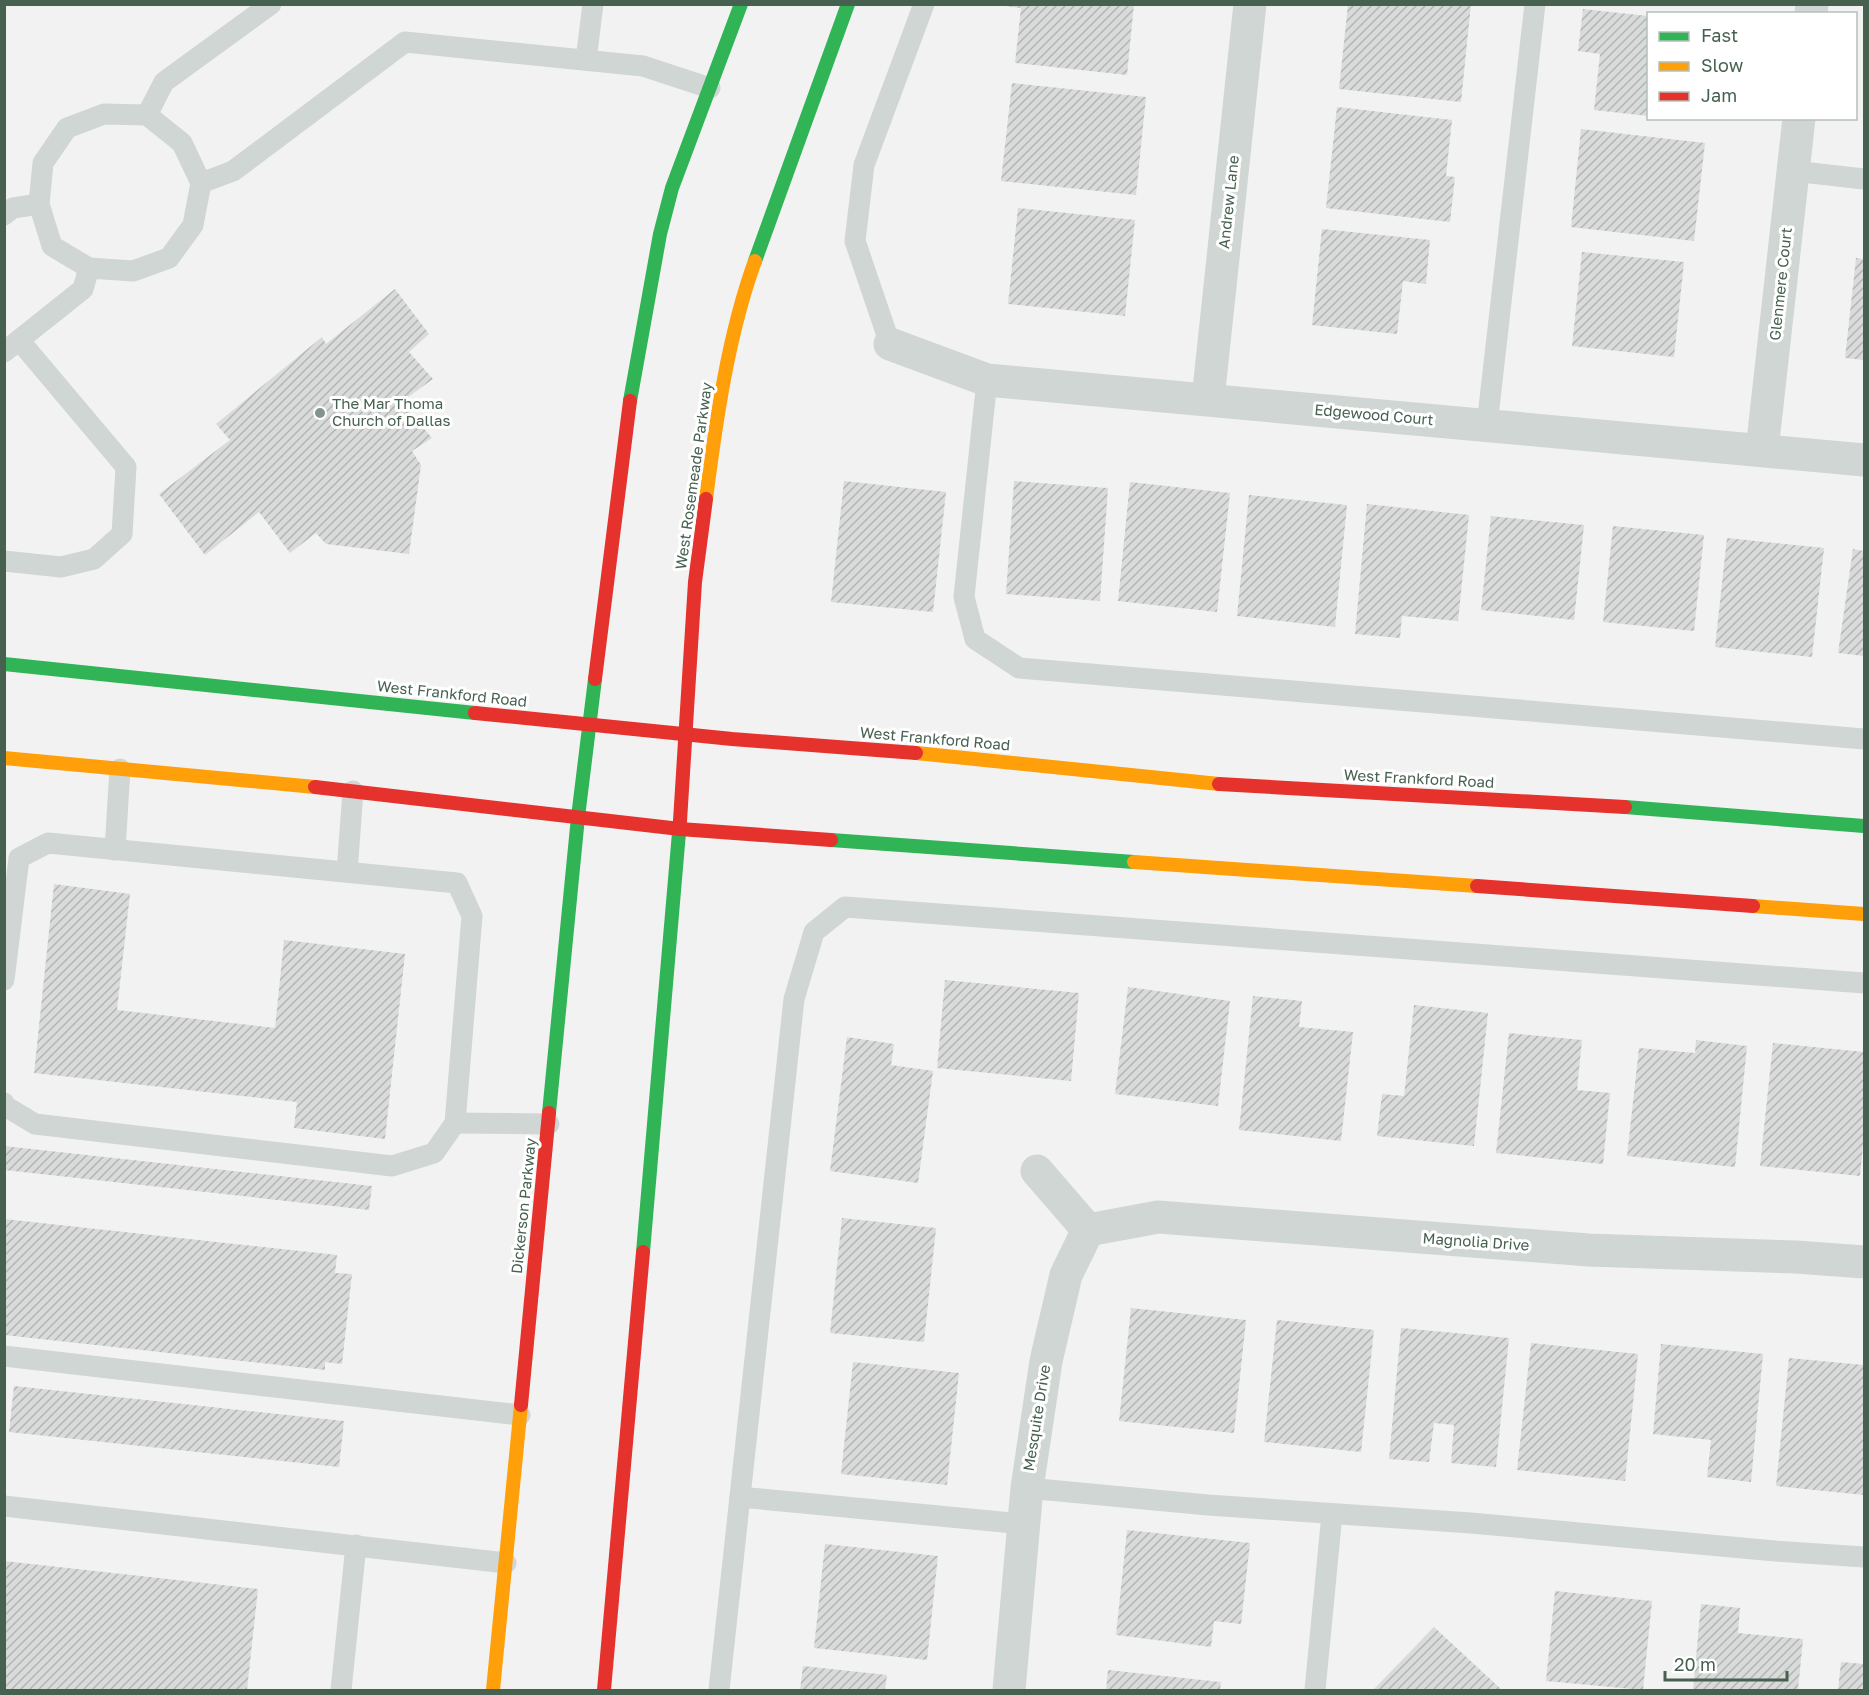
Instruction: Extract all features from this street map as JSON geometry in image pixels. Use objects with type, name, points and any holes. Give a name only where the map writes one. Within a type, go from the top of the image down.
[{"type":"main road","points":[[589,725],[632,386],[658,246],[672,188],[741,4]]},
{"type":"main road","name":"West Rosemeade Parkway","points":[[680,829],[695,582],[715,429],[743,294],[848,4]]},
{"type":"main road","name":"West Frankford Road","points":[[4,664],[687,735],[916,753],[1215,784],[1605,805],[1864,826]]},
{"type":"main road","name":"Dickerson Parkway","points":[[493,1690],[578,817],[589,725]]},
{"type":"main road","points":[[4,758],[353,791],[680,829],[1864,914]]},
{"type":"main road","points":[[604,1690],[680,829]]},
{"type":"street","name":"Andrew Lane","points":[[1208,399],[1250,4]]},
{"type":"street","name":"Glenmere Court","points":[[1762,450],[1799,120]]},
{"type":"street","name":"Edgewood Court","points":[[890,344],[987,380],[1864,460]]},
{"type":"street","points":[[1037,1171],[1088,1230]]},
{"type":"street","name":"Magnolia Drive","points":[[1088,1230],[1158,1217],[1589,1250],[1796,1257],[1864,1262]]},
{"type":"street","name":"Mesquite Drive","points":[[1008,1690],[1027,1488],[1046,1361],[1066,1275],[1088,1230]]},
{"type":"lane","points":[[147,115],[164,82],[271,4]]},
{"type":"lane","points":[[586,60],[593,4]]},
{"type":"lane","points":[[890,344],[855,241],[864,165],[924,4]]},
{"type":"lane","points":[[1487,425],[1535,4]]},
{"type":"lane","points":[[201,183],[233,171],[405,42],[643,66],[710,88]]},
{"type":"lane","points":[[104,114],[147,115],[182,143],[201,183],[193,225],[170,258],[133,271],[89,268],[52,246],[39,204],[43,163],[67,128],[104,114]]},
{"type":"lane","points":[[1793,171],[1864,179]]},
{"type":"lane","points":[[4,215],[13,208],[39,204]]},
{"type":"lane","points":[[4,561],[61,567],[94,559],[122,534],[126,467],[12,346],[83,288],[89,268]]},
{"type":"lane","points":[[987,380],[964,597],[975,639],[1019,669],[1864,739]]},
{"type":"lane","points":[[115,850],[120,769]]},
{"type":"lane","points":[[347,872],[353,791]]},
{"type":"lane","points":[[4,980],[19,858],[48,843],[457,883],[472,916],[455,1123],[434,1153],[392,1166],[35,1124],[5,1106],[4,1103]]},
{"type":"lane","points":[[719,1690],[794,999],[814,932],[845,908],[1864,983]]},
{"type":"lane","points":[[455,1123],[549,1124]]},
{"type":"lane","points":[[4,1356],[520,1416]]},
{"type":"lane","points":[[1027,1488],[1208,1505],[1472,1523],[1864,1557]]},
{"type":"lane","points":[[740,1497],[1023,1524]]},
{"type":"lane","points":[[4,1506],[506,1563]]},
{"type":"lane","points":[[1315,1690],[1332,1514]]},
{"type":"lane","points":[[341,1690],[356,1545]]},
{"type":"building","points":[[1006,4],[1134,4],[1127,75],[1015,63],[1021,8],[1005,6]]},
{"type":"building","points":[[1348,4],[1471,4],[1461,102],[1339,89]]},
{"type":"building","points":[[1583,9],[1647,16],[1647,116],[1594,110],[1600,54],[1578,51]]},
{"type":"building","points":[[1012,83],[1146,97],[1136,195],[1001,181]]},
{"type":"building","points":[[1337,107],[1452,120],[1446,176],[1455,177],[1450,222],[1326,208]]},
{"type":"building","points":[[1581,129],[1705,143],[1694,241],[1571,227]]},
{"type":"building","points":[[1018,208],[1135,220],[1125,316],[1008,304]]},
{"type":"building","points":[[1322,229],[1430,240],[1426,284],[1403,281],[1397,334],[1312,325]]},
{"type":"building","points":[[1582,252],[1684,262],[1674,357],[1572,346]]},
{"type":"building","points":[[1856,258],[1864,259],[1864,360],[1845,358]]},
{"type":"building","name":"The Mar Thoma Church of Dallas","points":[[395,289],[429,334],[409,352],[433,379],[401,402],[432,438],[412,451],[421,465],[409,554],[326,544],[316,533],[290,553],[259,512],[205,555],[159,494],[230,440],[216,424],[322,337],[326,344]]},
{"type":"building","points":[[844,481],[946,492],[933,612],[831,602]]},
{"type":"building","points":[[1014,481],[1108,488],[1100,601],[1006,594]]},
{"type":"building","points":[[1130,482],[1230,493],[1217,612],[1118,601]]},
{"type":"building","points":[[1249,495],[1347,505],[1335,627],[1237,616]]},
{"type":"building","points":[[1367,504],[1469,515],[1458,621],[1402,616],[1400,638],[1355,634]]},
{"type":"building","points":[[1491,516],[1584,525],[1574,620],[1481,610]]},
{"type":"building","points":[[1613,526],[1704,535],[1694,631],[1603,622]]},
{"type":"building","points":[[1727,538],[1824,548],[1812,657],[1715,647]]},
{"type":"building","points":[[1853,549],[1864,551],[1864,656],[1838,653]]},
{"type":"building","points":[[54,884],[130,894],[117,1010],[275,1028],[284,940],[405,954],[385,1139],[294,1128],[297,1102],[34,1073]]},
{"type":"building","points":[[945,980],[1079,993],[1071,1081],[937,1068]]},
{"type":"building","points":[[1128,987],[1230,1001],[1218,1106],[1115,1094]]},
{"type":"building","points":[[1253,996],[1302,1001],[1299,1027],[1353,1032],[1341,1141],[1239,1130]]},
{"type":"building","points":[[1414,1005],[1488,1013],[1474,1146],[1377,1136],[1382,1094],[1404,1096]]},
{"type":"building","points":[[1509,1033],[1582,1040],[1577,1090],[1610,1093],[1603,1164],[1496,1153]]},
{"type":"building","points":[[847,1037],[894,1044],[891,1065],[933,1071],[918,1183],[830,1171]]},
{"type":"building","points":[[1696,1040],[1747,1046],[1735,1167],[1627,1156],[1639,1048],[1695,1053]]},
{"type":"building","points":[[1773,1043],[1864,1052],[1864,1134],[1860,1176],[1760,1166]]},
{"type":"building","points":[[4,1146],[372,1186],[369,1210],[4,1170]]},
{"type":"building","points":[[842,1218],[936,1228],[924,1342],[830,1333]]},
{"type":"building","points":[[4,1219],[337,1255],[335,1273],[352,1274],[342,1364],[325,1362],[325,1370],[4,1335]]},
{"type":"building","points":[[1131,1308],[1246,1320],[1234,1433],[1119,1421]]},
{"type":"building","points":[[1277,1320],[1374,1330],[1361,1452],[1264,1442]]},
{"type":"building","points":[[1401,1328],[1509,1338],[1496,1467],[1451,1463],[1454,1425],[1434,1423],[1429,1462],[1389,1459]]},
{"type":"building","points":[[1531,1343],[1638,1354],[1625,1481],[1517,1470]]},
{"type":"building","points":[[1661,1344],[1763,1354],[1751,1482],[1707,1477],[1711,1440],[1653,1434]]},
{"type":"building","points":[[1789,1358],[1864,1365],[1864,1495],[1776,1486]]},
{"type":"building","points":[[853,1362],[959,1373],[947,1485],[841,1474]]},
{"type":"building","points":[[14,1386],[344,1421],[339,1467],[9,1432]]},
{"type":"building","points":[[1127,1530],[1250,1543],[1241,1624],[1214,1621],[1211,1647],[1116,1635]]},
{"type":"building","points":[[825,1544],[938,1556],[927,1660],[814,1648]]},
{"type":"building","points":[[4,1561],[258,1589],[247,1690],[4,1690]]},
{"type":"building","points":[[1555,1591],[1652,1601],[1643,1690],[1546,1681]]},
{"type":"building","points":[[1701,1604],[1740,1608],[1738,1633],[1803,1639],[1798,1690],[1693,1690]]},
{"type":"building","points":[[1434,1627],[1502,1690],[1373,1690]]},
{"type":"building","points":[[1841,1662],[1864,1664],[1864,1690],[1838,1690]]},
{"type":"building","points":[[803,1666],[887,1675],[885,1690],[800,1690]]},
{"type":"building","points":[[1108,1670],[1221,1682],[1220,1690],[1106,1690]]},
{"type":"traffic: fast","points":[[630,401],[660,234],[672,188],[741,4]]},
{"type":"traffic: fast","points":[[755,261],[848,4]]},
{"type":"traffic: fast","points":[[4,664],[475,713]]},
{"type":"traffic: fast","points":[[549,1113],[578,817],[595,679]]},
{"type":"traffic: fast","points":[[1625,807],[1864,826]]},
{"type":"traffic: fast","points":[[643,1252],[680,821]]},
{"type":"traffic: fast","points":[[831,840],[1134,862]]},
{"type":"traffic: slow","points":[[706,499],[730,348],[755,261]]},
{"type":"traffic: slow","points":[[916,753],[1219,784]]},
{"type":"traffic: slow","points":[[4,758],[315,787]]},
{"type":"traffic: slow","points":[[1134,862],[1477,886]]},
{"type":"traffic: slow","points":[[1753,906],[1864,914]]},
{"type":"traffic: slow","points":[[493,1690],[521,1405]]},
{"type":"traffic: jam","points":[[595,679],[630,401]]},
{"type":"traffic: jam","points":[[680,821],[695,582],[706,499]]},
{"type":"traffic: jam","points":[[475,713],[732,739],[916,753]]},
{"type":"traffic: jam","points":[[1219,784],[1625,807]]},
{"type":"traffic: jam","points":[[315,787],[680,829],[831,840]]},
{"type":"traffic: jam","points":[[1477,886],[1753,906]]},
{"type":"traffic: jam","points":[[521,1405],[549,1113]]},
{"type":"traffic: jam","points":[[604,1690],[643,1252]]},
{"type":"place","name":"The Mar Thoma Church of Dallas","points":[[320,413]]}]
